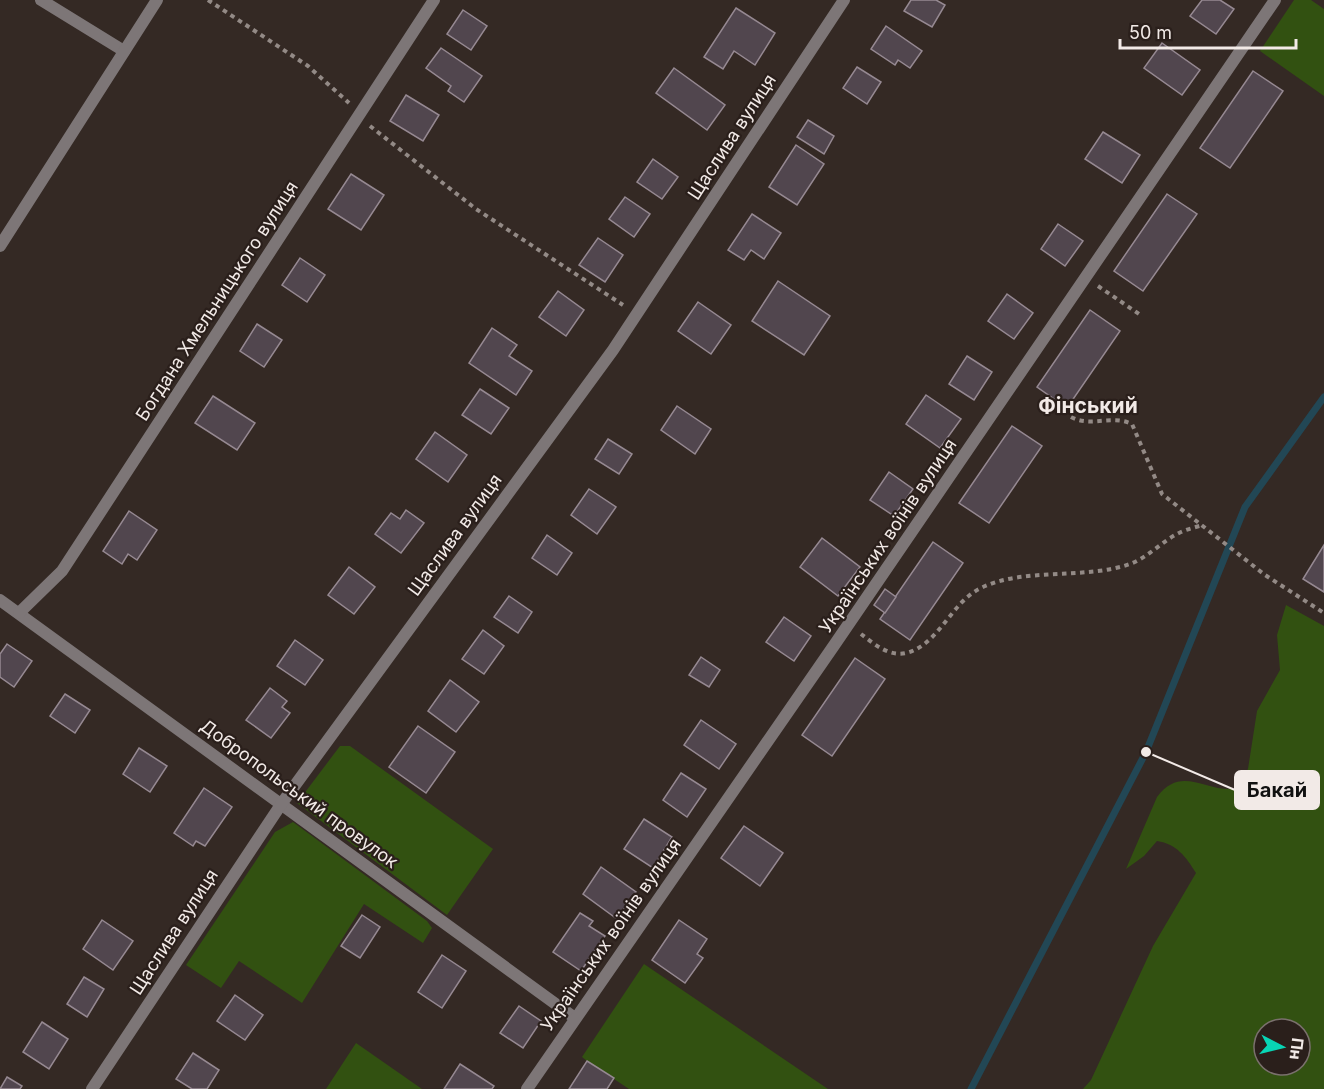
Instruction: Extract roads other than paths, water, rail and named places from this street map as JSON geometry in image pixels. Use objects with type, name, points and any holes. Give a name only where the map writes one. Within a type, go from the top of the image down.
[{"type":"street","points":[[41,0],[124,51]]},
{"type":"street","points":[[0,246],[157,0]]},
{"type":"street","name":"Богдана Хмельницького вулиця","points":[[18,613],[62,571],[434,0]]},
{"type":"street","name":"Щаслива вулиця","points":[[92,1089],[282,803],[636,314],[844,0]]},
{"type":"street","name":"Українських воїнів вулиця","points":[[527,1089],[848,625],[1275,0]]},
{"type":"street","name":"Добропольський провулок","points":[[0,600],[575,1018]]},
{"type":"waterway","points":[[971,1089],[1146,752],[1245,507],[1324,397]]},
{"type":"place","name":"Бакай","points":[[1146,752]]},
{"type":"district","name":"Фінський","points":[[1088,406]]}]
